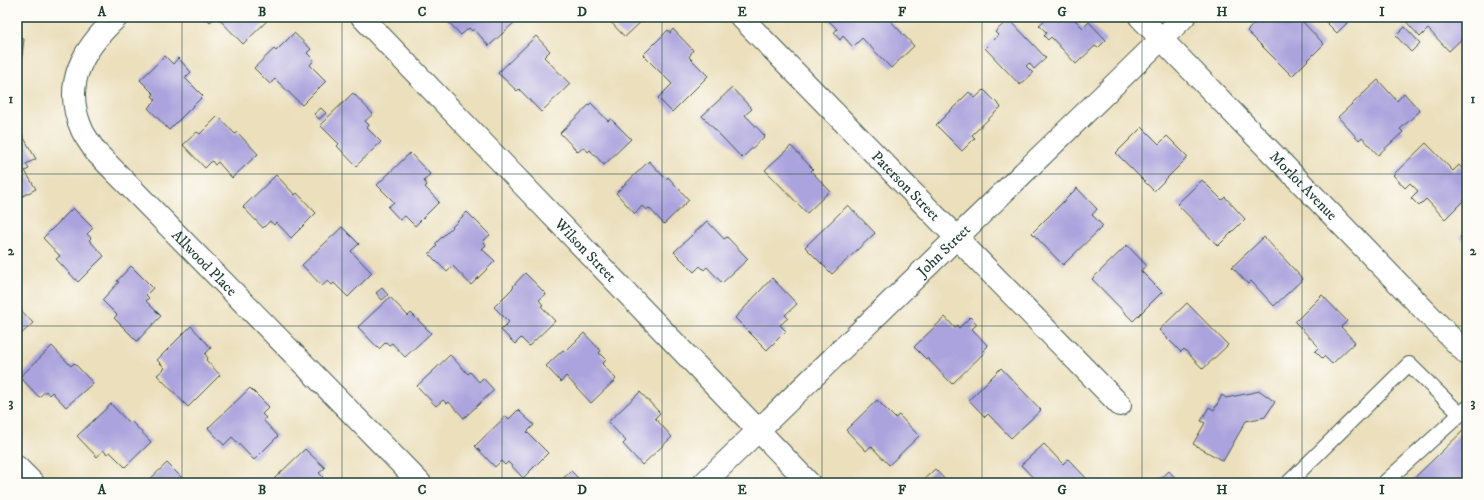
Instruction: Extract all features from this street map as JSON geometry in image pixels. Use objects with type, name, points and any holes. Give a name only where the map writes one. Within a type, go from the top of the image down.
[{"type":"street","name":"Allwood Place","points":[[117,17],[100,32],[87,49],[78,69],[75,109],[82,130],[95,150],[420,483]]},
{"type":"street","name":"Wilson Street","points":[[362,17],[809,483]]},
{"type":"street","name":"Paterson Street","points":[[741,17],[1120,405]]},
{"type":"street","name":"Morlot Avenue","points":[[1140,17],[1467,354]]},
{"type":"street","name":"John Street","points":[[704,483],[1184,17]]},
{"type":"street","points":[[17,467],[33,483]]},
{"type":"lane","points":[[1288,483],[1409,364],[1463,411],[1384,483]]},
{"type":"building","points":[[205,17],[216,17],[210,22]]},
{"type":"building","points":[[217,17],[271,17],[243,44]]},
{"type":"building","points":[[444,17],[513,17],[517,20],[489,46],[474,29],[472,31],[469,28],[461,35]]},
{"type":"building","points":[[606,17],[646,17],[625,37]]},
{"type":"building","points":[[830,17],[887,17],[914,46],[891,68],[862,38],[853,47],[843,36],[840,40],[834,33],[837,29],[827,19]]},
{"type":"building","points":[[1044,17],[1072,17],[1083,28],[1089,22],[1106,40],[1098,48],[1095,46],[1076,64],[1051,37],[1048,40],[1044,36],[1047,33],[1039,25],[1046,19]]},
{"type":"building","points":[[1261,17],[1298,17],[1324,44],[1292,76],[1247,31]]},
{"type":"building","points":[[1321,17],[1353,17],[1337,33]]},
{"type":"building","points":[[1402,17],[1461,17],[1467,23],[1467,34],[1449,51],[1428,29],[1420,37]]},
{"type":"building","points":[[1009,19],[1046,58],[1034,69],[1029,63],[1026,66],[1033,73],[1020,85],[985,48],[998,35],[995,32]]},
{"type":"building","points":[[1405,27],[1420,43],[1411,52],[1396,36]]},
{"type":"building","points":[[673,29],[693,50],[689,57],[708,76],[672,112],[658,98],[672,84],[643,55],[668,30],[670,33]]},
{"type":"building","points":[[294,33],[311,49],[307,53],[314,60],[310,65],[326,81],[302,105],[275,79],[270,84],[254,68],[274,49],[276,51]]},
{"type":"building","points":[[536,36],[550,51],[544,57],[570,84],[541,112],[519,89],[517,91],[498,73]]},
{"type":"building","points":[[17,38],[24,39],[20,71],[17,71]]},
{"type":"building","points":[[165,56],[173,64],[178,58],[191,72],[185,78],[203,96],[169,130],[148,108],[156,100],[152,96],[154,94],[140,80]]},
{"type":"building","points":[[1378,80],[1397,101],[1404,93],[1420,111],[1400,129],[1403,132],[1378,155],[1362,137],[1359,140],[1338,117]]},
{"type":"building","points":[[732,88],[752,109],[745,115],[765,136],[742,158],[702,116]]},
{"type":"building","points":[[984,90],[1001,107],[972,135],[975,138],[962,151],[936,125],[969,92],[975,98]]},
{"type":"building","points":[[353,93],[373,114],[365,121],[369,125],[367,128],[381,142],[356,166],[337,146],[339,144],[320,125]]},
{"type":"building","points":[[591,103],[608,121],[611,119],[631,139],[604,165],[590,150],[588,152],[584,147],[578,152],[560,133]]},
{"type":"building","points":[[321,108],[326,113],[319,119],[314,114]]},
{"type":"building","points":[[218,116],[235,134],[237,132],[258,154],[232,178],[218,162],[215,165],[212,161],[205,168],[183,145],[197,132],[200,134]]},
{"type":"building","points":[[1142,127],[1159,144],[1167,136],[1188,157],[1154,191],[1116,153]]},
{"type":"building","points":[[21,133],[36,159],[26,164],[29,169],[25,171],[36,189],[17,199],[17,136]]},
{"type":"building","points":[[1426,143],[1453,171],[1459,165],[1467,174],[1467,197],[1445,219],[1426,199],[1419,206],[1411,198],[1418,191],[1410,183],[1405,188],[1393,175]]},
{"type":"building","points":[[791,146],[813,169],[811,171],[830,191],[807,213],[765,170]]},
{"type":"building","points":[[410,153],[430,174],[424,181],[427,185],[425,187],[439,202],[415,226],[405,216],[400,220],[388,207],[394,202],[377,185]]},
{"type":"building","points":[[649,161],[666,179],[668,177],[689,200],[664,224],[649,208],[646,210],[642,206],[635,214],[616,193]]},
{"type":"building","points":[[276,175],[295,195],[297,193],[316,213],[291,238],[276,222],[274,225],[270,221],[263,228],[243,207]]},
{"type":"building","points":[[1202,180],[1222,200],[1225,197],[1245,219],[1218,246],[1177,204]]},
{"type":"building","points":[[1077,188],[1097,209],[1092,215],[1103,226],[1063,265],[1032,233]]},
{"type":"building","points":[[848,205],[875,233],[832,274],[805,247]]},
{"type":"building","points":[[73,208],[93,228],[87,234],[91,238],[89,240],[104,256],[78,282],[56,259],[60,256],[43,238]]},
{"type":"building","points":[[467,212],[490,235],[483,241],[486,245],[482,249],[495,261],[471,285],[453,266],[447,272],[429,254],[437,246],[435,244]]},
{"type":"building","points":[[707,221],[724,239],[727,237],[748,259],[722,283],[707,267],[704,270],[700,266],[694,272],[674,252]]},
{"type":"building","points":[[342,227],[359,244],[351,251],[372,273],[348,297],[334,283],[332,285],[328,281],[322,286],[302,265]]},
{"type":"building","points":[[1467,231],[1467,244],[1460,237]]},
{"type":"building","points":[[1264,237],[1303,279],[1274,306],[1251,281],[1248,284],[1232,267]]},
{"type":"building","points":[[1127,245],[1146,265],[1141,271],[1162,292],[1133,321],[1092,279]]},
{"type":"building","points":[[131,266],[153,288],[146,295],[149,298],[146,301],[161,316],[137,341],[114,318],[117,315],[102,300],[119,282],[117,281]]},
{"type":"building","points":[[525,273],[546,294],[539,300],[543,305],[541,306],[555,321],[529,346],[521,338],[515,344],[501,330],[509,322],[494,307],[514,287],[513,286]]},
{"type":"building","points":[[772,278],[797,304],[785,315],[788,318],[780,325],[786,331],[767,350],[735,318]]},
{"type":"building","points":[[382,288],[388,295],[382,300],[376,293]]},
{"type":"building","points":[[1322,295],[1347,321],[1341,327],[1355,342],[1332,364],[1324,356],[1322,358],[1315,351],[1319,347],[1295,322]]},
{"type":"building","points":[[390,297],[408,316],[411,313],[431,333],[405,357],[392,343],[389,345],[386,342],[379,349],[358,327]]},
{"type":"building","points":[[1187,303],[1228,345],[1203,369],[1184,349],[1181,352],[1159,330]]},
{"type":"building","points":[[17,306],[33,323],[17,338]]},
{"type":"building","points":[[945,317],[955,328],[957,325],[959,328],[970,317],[977,324],[972,329],[988,346],[983,351],[984,353],[952,384],[914,347]]},
{"type":"building","points":[[191,326],[211,348],[205,354],[208,358],[206,360],[220,375],[188,407],[157,375],[165,368],[157,360]]},
{"type":"building","points":[[584,333],[601,351],[599,353],[606,360],[602,364],[616,379],[591,403],[566,376],[561,382],[546,366],[563,350],[565,352]]},
{"type":"building","points":[[52,346],[71,366],[74,363],[93,383],[66,407],[52,392],[49,395],[46,391],[39,397],[20,377]]},
{"type":"building","points":[[450,355],[468,374],[470,372],[479,382],[483,378],[494,390],[464,418],[449,402],[447,404],[443,400],[436,406],[417,386]]},
{"type":"building","points":[[1001,368],[1041,410],[1011,438],[988,414],[985,417],[969,400]]},
{"type":"building","points":[[250,388],[269,407],[262,414],[266,418],[263,420],[278,436],[254,460],[232,437],[224,445],[208,428]]},
{"type":"building","points":[[1260,391],[1275,402],[1265,417],[1246,421],[1223,461],[1193,444],[1205,423],[1201,421],[1209,407],[1214,410],[1222,395],[1226,398]]},
{"type":"building","points":[[640,392],[660,413],[655,418],[672,437],[642,465],[623,444],[626,441],[608,422]]},
{"type":"building","points":[[877,400],[895,418],[899,415],[919,436],[889,465],[871,446],[866,451],[846,430]]},
{"type":"building","points":[[111,404],[129,423],[131,421],[151,442],[125,467],[110,452],[107,454],[103,450],[97,457],[77,436]]},
{"type":"building","points":[[518,410],[534,425],[527,432],[548,453],[523,478],[508,462],[505,465],[501,461],[495,467],[475,446],[506,416],[509,419]]},
{"type":"building","points":[[1465,429],[1467,430],[1467,483],[1409,483]]},
{"type":"building","points":[[1044,444],[1063,464],[1068,459],[1088,480],[1085,483],[1038,483],[1021,465]]},
{"type":"building","points":[[305,449],[325,468],[319,473],[323,477],[320,480],[323,483],[278,483],[274,479]]},
{"type":"building","points":[[167,463],[186,482],[188,480],[191,483],[146,483]]},
{"type":"building","points":[[935,469],[948,483],[920,483]]},
{"type":"building","points":[[571,471],[583,483],[558,483]]},
{"type":"building","points":[[1169,471],[1180,483],[1156,483]]}]
